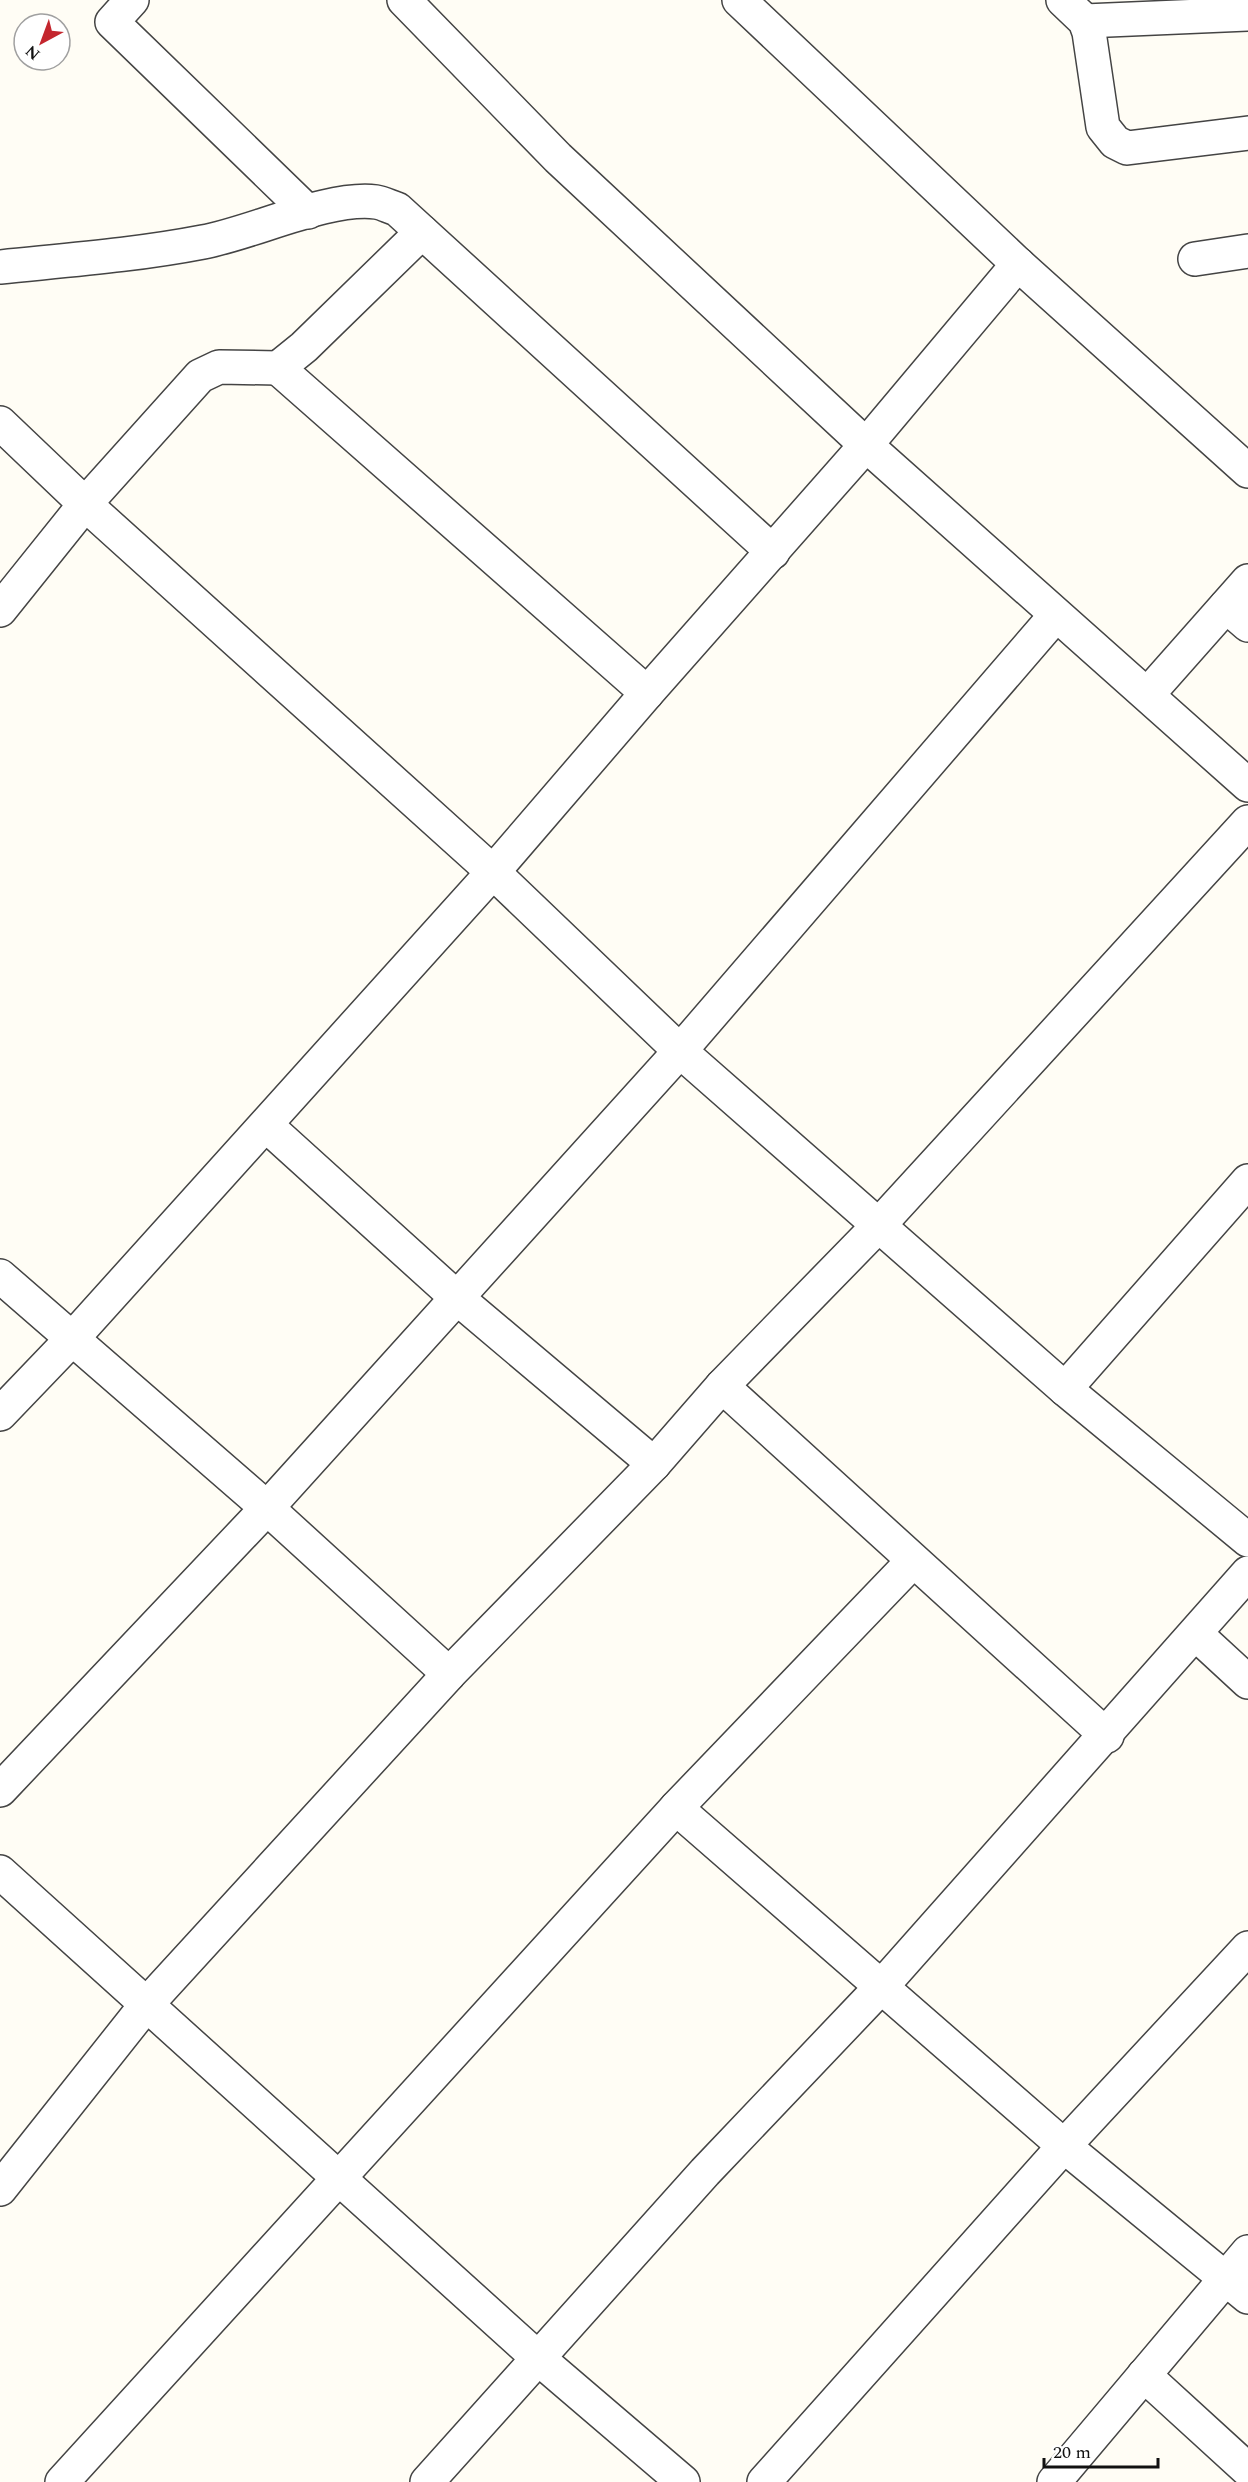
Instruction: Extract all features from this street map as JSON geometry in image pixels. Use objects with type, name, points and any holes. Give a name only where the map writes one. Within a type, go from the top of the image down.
[{"type":"street","points":[[132,0],[112,22],[308,212]]},
{"type":"street","points":[[404,0],[558,158],[866,445],[1248,785]]},
{"type":"street","points":[[739,0],[1018,264],[1248,471]]},
{"type":"street","points":[[1248,14],[1074,11],[1092,44],[1103,128],[1115,142],[1126,148],[1248,133]]},
{"type":"street","points":[[0,267],[156,250],[207,242],[308,212],[353,202],[376,202],[397,209],[773,552]]},
{"type":"street","points":[[0,610],[85,504],[200,376],[219,367],[278,368],[304,347],[422,232]]},
{"type":"street","points":[[1195,259],[1248,251]]},
{"type":"street","points":[[0,1414],[71,1340],[493,872],[866,445],[1018,264]]},
{"type":"street","points":[[278,368],[647,693]]},
{"type":"street","points":[[0,423],[85,504],[493,872],[680,1051],[1065,1389],[1248,1540]]},
{"type":"street","points":[[1148,694],[1237,615],[1248,581]]},
{"type":"street","points":[[0,1790],[267,1508],[680,1051],[1056,615]]},
{"type":"street","points":[[0,2189],[146,2005],[449,1674],[654,1464],[722,1386],[879,1225],[1248,822]]},
{"type":"street","points":[[266,1125],[456,1297],[654,1464]]},
{"type":"street","points":[[1065,1389],[1248,1182]]},
{"type":"street","points":[[0,1276],[267,1508],[449,1674]]},
{"type":"street","points":[[722,1386],[1107,1736]]},
{"type":"street","points":[[62,2482],[676,1808],[913,1561]]},
{"type":"street","points":[[427,2482],[705,2172],[882,1986],[1107,1736],[1248,1573]]},
{"type":"street","points":[[1196,1634],[1248,1682]]},
{"type":"street","points":[[676,1808],[1064,2146],[1237,2287]]},
{"type":"street","points":[[0,1872],[538,2358],[682,2482]]},
{"type":"street","points":[[764,2482],[1064,2146],[1248,1948]]},
{"type":"street","points":[[1054,2482],[1144,2375],[1237,2287],[1248,2252]]},
{"type":"street","points":[[1144,2375],[1248,2470]]}]
